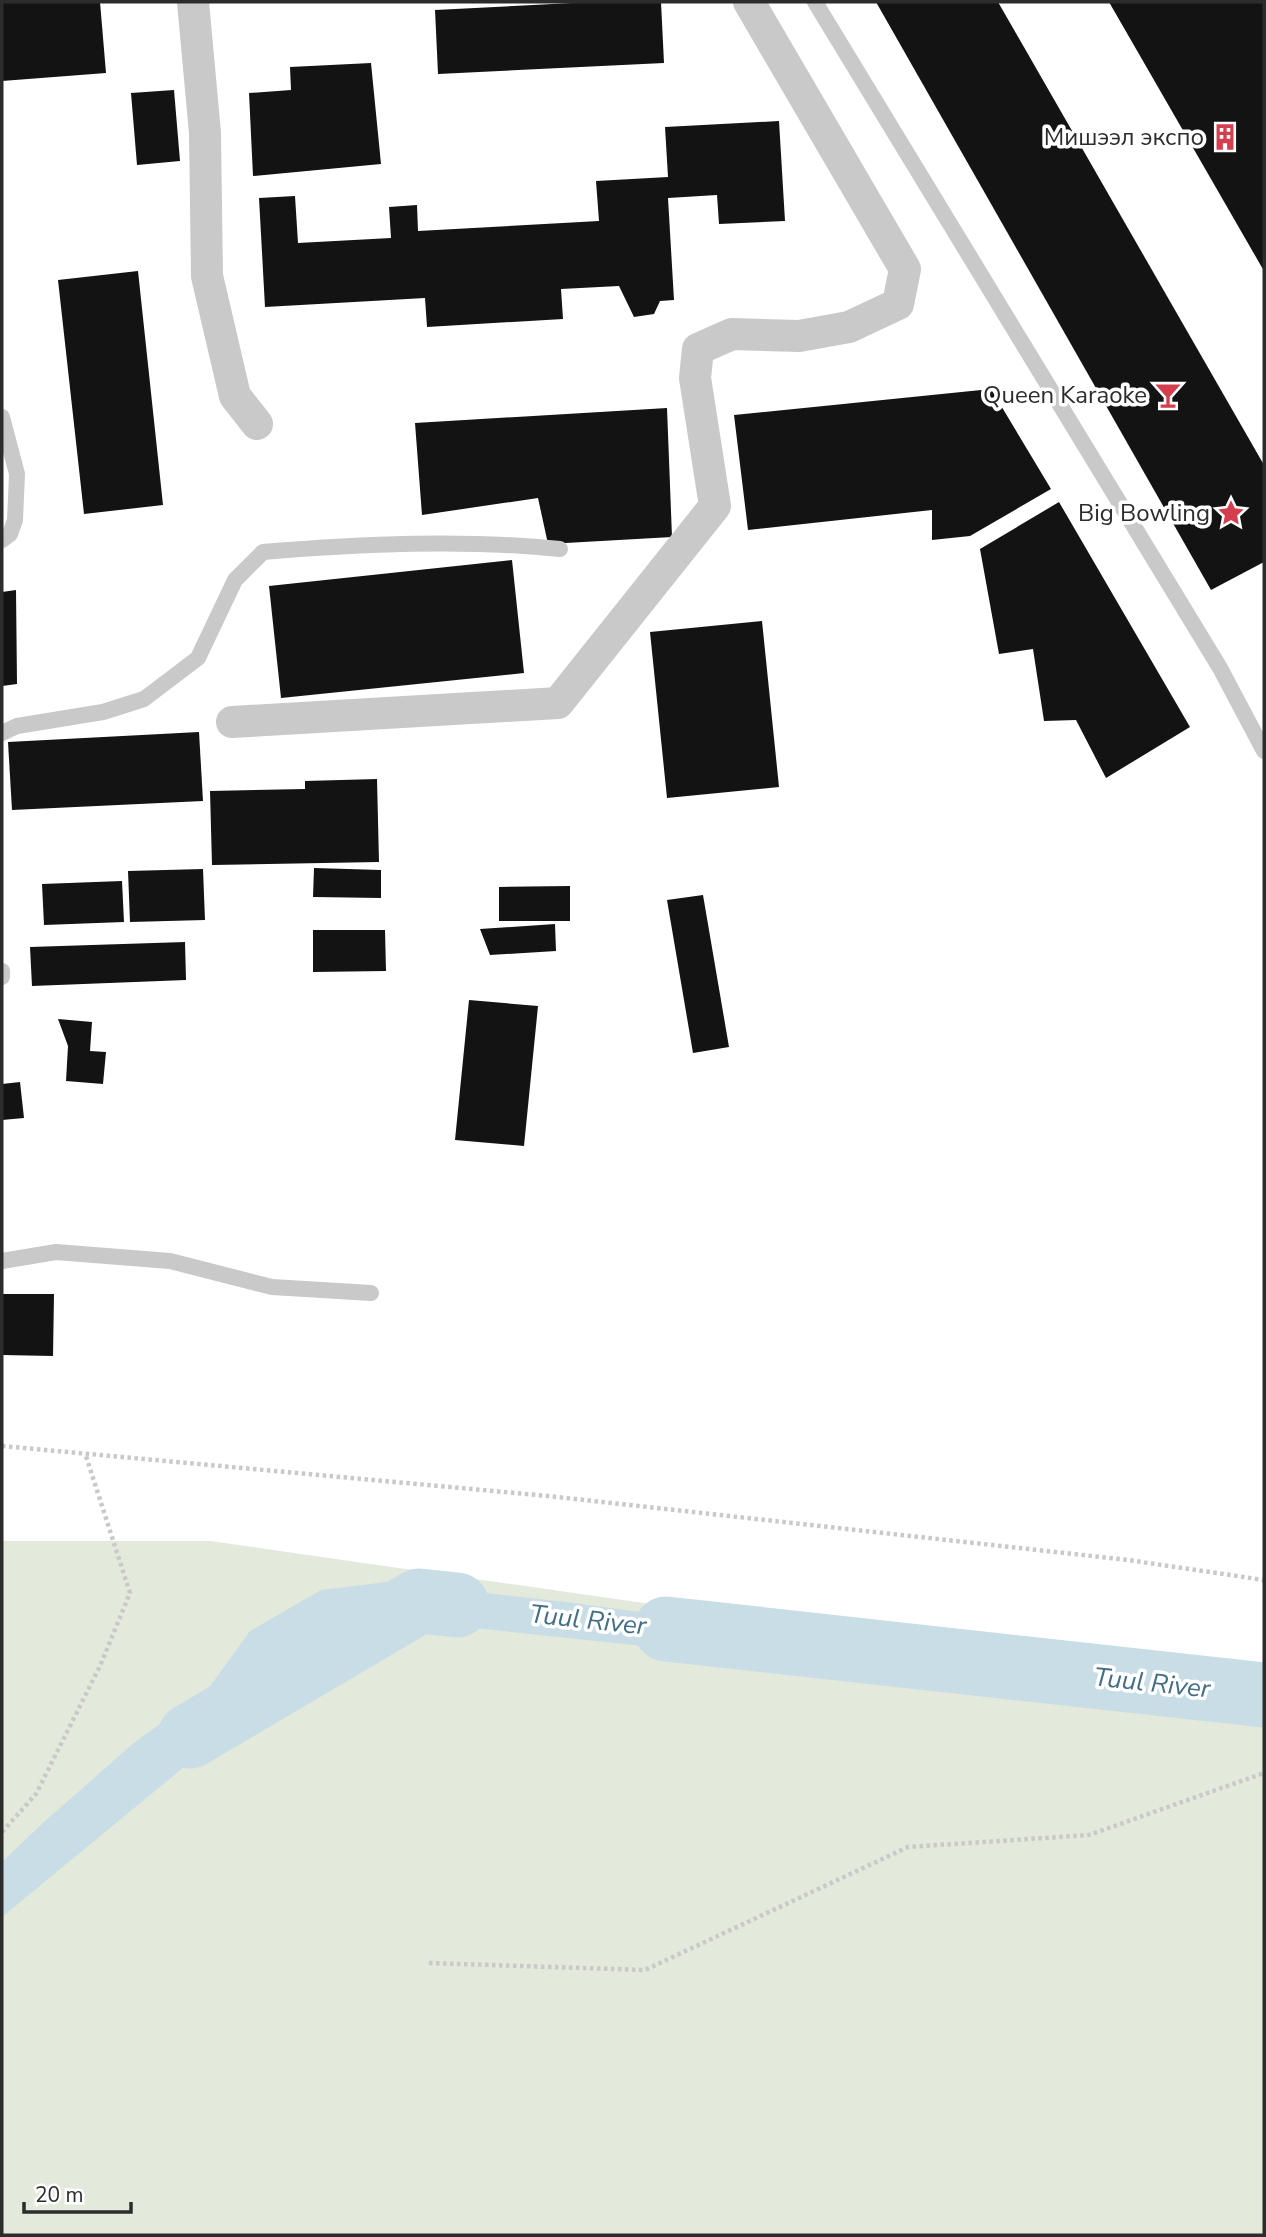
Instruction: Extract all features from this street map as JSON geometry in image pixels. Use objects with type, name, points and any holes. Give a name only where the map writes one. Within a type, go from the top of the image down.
[{"type":"street","points":[[193,2],[205,133],[207,276],[234,396],[257,424]]},
{"type":"street","points":[[232,722],[558,703],[715,506],[695,378],[698,349],[732,334],[799,336],[849,327],[898,304],[905,269],[749,2]]},
{"type":"lane","points":[[815,2],[1220,668],[1264,751]]},
{"type":"lane","points":[[2,417],[17,474],[15,520],[10,534],[2,540]]},
{"type":"lane","points":[[2,733],[17,726],[103,712],[145,699],[198,658],[235,580],[262,552],[440,543],[560,549]]},
{"type":"lane","points":[[2,971],[2,977]]},
{"type":"lane","points":[[2,1261],[57,1252],[170,1261],[272,1287],[371,1293]]},
{"type":"path","points":[[2,1446],[561,1498],[1128,1560],[1264,1580]]},
{"type":"path","points":[[2,1832],[36,1794],[100,1666],[131,1593],[85,1453]]},
{"type":"path","points":[[429,1963],[645,1970],[908,1847],[1089,1835],[1264,1773]]},
{"type":"shaded area","points":[[2,1541],[211,1541],[1264,1692],[1264,2235],[2,2235]]},
{"type":"water","points":[[387,1582],[566,1602],[759,1628],[748,1657],[445,1625],[333,1627],[201,1753],[2,1917],[2,1862],[136,1741],[206,1692],[250,1631],[321,1590]]},
{"type":"building","points":[[2,2],[100,2],[106,73],[2,81]]},
{"type":"building","points":[[592,2],[661,2],[664,63],[438,74],[435,10]]},
{"type":"building","points":[[876,2],[998,2],[1264,465],[1264,562],[1211,590]]},
{"type":"building","name":"Мишээл экспо","points":[[1109,2],[1264,2],[1264,271]]},
{"type":"building","points":[[371,63],[381,164],[253,176],[249,93],[291,90],[290,67]]},
{"type":"building","points":[[174,90],[180,161],[137,165],[131,93]]},
{"type":"building","points":[[779,121],[785,221],[719,224],[717,195],[668,198],[674,300],[660,301],[654,314],[634,317],[619,286],[561,289],[563,319],[427,327],[425,298],[265,307],[259,198],[295,196],[298,243],[391,238],[389,207],[417,205],[418,231],[599,221],[596,181],[668,177],[665,127]]},
{"type":"building","points":[[138,271],[163,505],[84,514],[58,280]]},
{"type":"building","points":[[991,389],[1051,489],[970,536],[932,540],[932,510],[748,530],[734,415]]},
{"type":"building","points":[[667,408],[672,537],[548,544],[538,498],[422,515],[415,423]]},
{"type":"building","points":[[1059,502],[1190,727],[1106,778],[1076,720],[1044,721],[1033,649],[999,654],[980,549]]},
{"type":"building","points":[[512,560],[524,673],[281,698],[269,586]]},
{"type":"building","points":[[16,590],[17,684],[2,686],[2,592]]},
{"type":"building","points":[[762,621],[779,787],[667,798],[650,632]]},
{"type":"building","points":[[199,732],[203,801],[12,810],[8,742]]},
{"type":"building","points":[[377,779],[379,862],[212,865],[210,791],[305,789],[305,781]]},
{"type":"building","points":[[314,868],[381,870],[381,898],[313,897]]},
{"type":"building","points":[[203,869],[205,920],[130,922],[128,871]]},
{"type":"building","points":[[122,881],[124,922],[44,925],[42,884]]},
{"type":"building","points":[[570,886],[570,921],[499,921],[499,887]]},
{"type":"building","points":[[703,895],[729,1047],[693,1053],[667,900]]},
{"type":"building","points":[[555,924],[556,951],[490,955],[480,929]]},
{"type":"building","points":[[313,930],[385,930],[386,971],[313,972]]},
{"type":"building","points":[[185,942],[186,980],[32,986],[30,947]]},
{"type":"building","points":[[469,1000],[538,1006],[524,1146],[455,1140]]},
{"type":"building","points":[[58,1019],[92,1022],[90,1051],[106,1052],[103,1084],[66,1081],[68,1046]]},
{"type":"building","points":[[20,1082],[24,1118],[2,1120],[2,1084]]},
{"type":"building","points":[[2,1294],[54,1294],[53,1356],[2,1355]]},
{"type":"waterway","name":"Tuul River","points":[[190,1736],[419,1601],[457,1605]]},
{"type":"waterway","name":"Tuul River","points":[[666,1629],[1264,1695]]},
{"type":"place","name":"Мишээл экспо","points":[[1225,137]]},
{"type":"place","name":"Queen Karaoke","points":[[1168,395]]},
{"type":"place","name":"Big Bowling","points":[[1231,513]]}]
